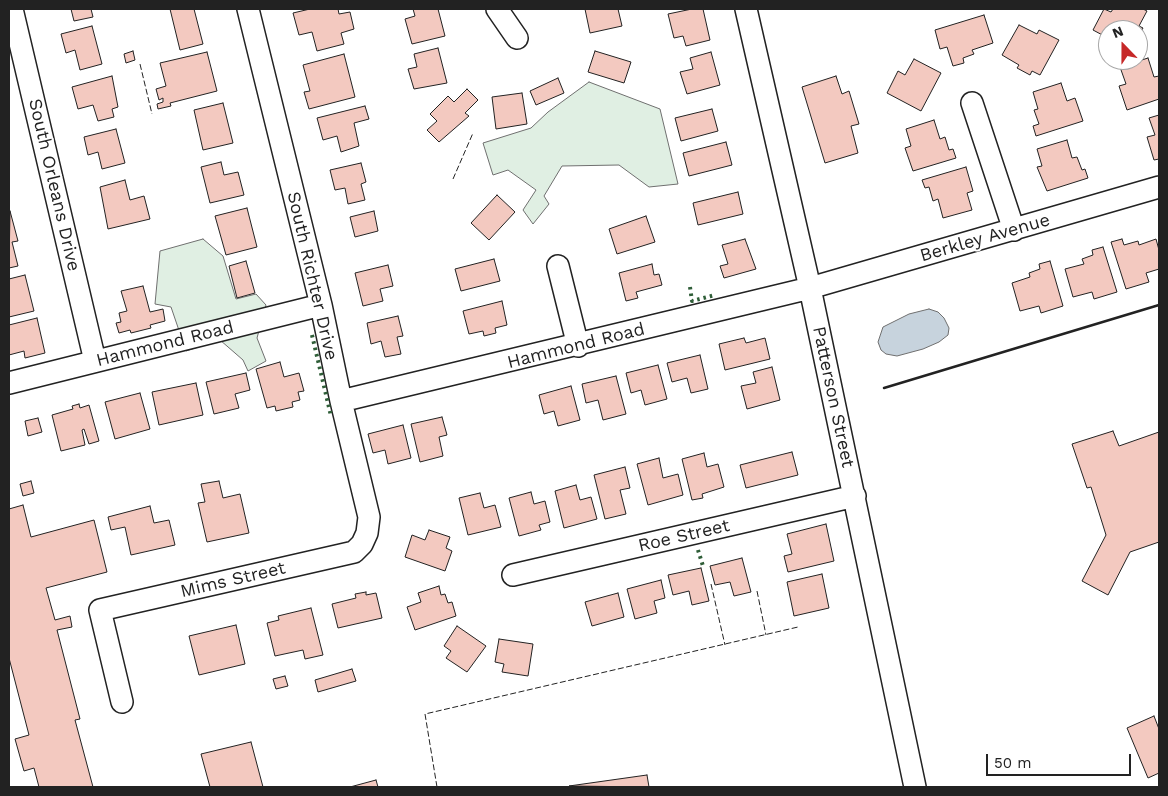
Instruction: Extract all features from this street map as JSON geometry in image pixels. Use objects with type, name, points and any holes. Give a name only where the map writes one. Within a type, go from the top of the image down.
[{"type":"street","name":"South Orleans Drive","points":[[12,9],[95,361]]},
{"type":"street","name":"South Richter Drive","points":[[248,9],[321,305],[341,401],[369,517],[367,533],[362,544]]},
{"type":"street","points":[[497,9],[517,38]]},
{"type":"street","name":"Patterson Street","points":[[746,9],[810,288],[914,787]]},
{"type":"street","points":[[972,102],[1014,230]]},
{"type":"street","name":"Berkley Avenue","points":[[810,288],[1159,187]]},
{"type":"street","points":[[558,266],[578,346]]},
{"type":"street","name":"Hammond Road","points":[[341,401],[578,346],[810,288]]},
{"type":"street","name":"Hammond Road","points":[[9,383],[321,305]]},
{"type":"street","name":"Roe Street","points":[[513,575],[854,496]]},
{"type":"street","name":"Mims Street","points":[[122,702],[100,610],[354,552],[362,544]]},
{"type":"green space","points":[[589,82],[660,109],[678,184],[649,187],[619,165],[562,166],[544,196],[549,204],[533,224],[523,210],[536,190],[508,170],[493,175],[483,143],[531,128],[548,112]]},
{"type":"green space","points":[[203,239],[223,256],[236,299],[256,294],[266,305],[257,338],[266,361],[248,371],[243,360],[220,340],[186,351],[171,307],[155,304],[160,251]]},
{"type":"shaded area","points":[[929,309],[938,312],[944,318],[949,328],[948,335],[939,342],[923,349],[897,356],[886,354],[881,350],[878,342],[883,327],[909,314]]},
{"type":"building","points":[[71,9],[91,9],[93,17],[74,21]]},
{"type":"building","points":[[170,9],[194,9],[203,44],[180,50]]},
{"type":"building","points":[[310,9],[338,9],[339,14],[350,12],[354,29],[341,33],[344,44],[317,51],[312,32],[299,35],[293,13]]},
{"type":"building","points":[[413,9],[438,9],[445,36],[412,44],[405,19],[415,16]]},
{"type":"building","points":[[585,9],[618,9],[622,26],[590,33]]},
{"type":"building","points":[[692,9],[703,9],[710,40],[686,46],[683,36],[674,38],[668,14]]},
{"type":"building","points":[[1104,9],[1111,12],[1113,9],[1143,9],[1147,11],[1142,20],[1098,20]]},
{"type":"building","points":[[984,15],[993,43],[972,50],[974,54],[963,58],[964,63],[953,66],[947,47],[940,49],[935,30]]},
{"type":"building","points":[[1098,20],[1098,33],[1093,30]]},
{"type":"building","points":[[1019,25],[1037,34],[1039,30],[1059,40],[1040,75],[1032,71],[1030,75],[1017,68],[1019,65],[1002,55]]},
{"type":"building","points":[[92,26],[102,64],[80,70],[75,50],[66,53],[61,34]]},
{"type":"building","points":[[438,48],[447,83],[414,89],[408,69],[417,67],[414,54]]},
{"type":"building","points":[[133,51],[135,60],[126,63],[124,54]]},
{"type":"building","points":[[595,51],[631,62],[624,83],[588,72]]},
{"type":"building","points":[[207,52],[217,91],[170,103],[171,106],[158,109],[157,104],[163,102],[163,98],[159,100],[156,89],[166,86],[160,63]]},
{"type":"building","points":[[711,52],[720,85],[687,94],[680,72],[693,69],[690,58]]},
{"type":"building","points":[[344,54],[355,97],[309,109],[304,92],[310,91],[303,65]]},
{"type":"building","points":[[1148,58],[1154,77],[1159,76],[1159,99],[1127,110],[1119,86],[1126,84],[1121,70],[1148,70]]},
{"type":"building","points":[[914,59],[941,73],[921,111],[887,93],[898,71],[905,75]]},
{"type":"building","points":[[112,76],[118,107],[112,109],[114,117],[98,121],[93,105],[78,109],[72,87]]},
{"type":"building","points":[[836,76],[842,94],[849,91],[859,124],[851,126],[858,153],[825,163],[802,87]]},
{"type":"building","points":[[558,78],[564,93],[536,105],[530,91]]},
{"type":"building","points":[[1061,83],[1067,101],[1075,98],[1083,121],[1036,136],[1033,126],[1039,124],[1034,110],[1038,109],[1033,92]]},
{"type":"building","points":[[467,89],[478,100],[465,113],[469,116],[439,142],[427,130],[437,121],[430,114],[448,96],[454,102]]},
{"type":"building","points":[[522,93],[527,124],[496,129],[492,97]]},
{"type":"building","points":[[223,103],[233,143],[203,150],[194,110]]},
{"type":"building","points":[[365,106],[369,119],[354,123],[359,146],[341,152],[337,136],[323,140],[317,118]]},
{"type":"building","points":[[712,109],[718,131],[681,141],[675,118]]},
{"type":"building","points":[[1159,115],[1159,159],[1154,160],[1147,137],[1155,135],[1149,118]]},
{"type":"building","points":[[934,120],[940,139],[945,137],[949,150],[953,149],[956,158],[913,171],[905,148],[911,146],[906,129]]},
{"type":"building","points":[[116,129],[125,163],[102,169],[98,152],[88,155],[84,137]]},
{"type":"building","points":[[1067,140],[1072,158],[1077,157],[1082,170],[1085,169],[1088,178],[1047,191],[1037,167],[1042,166],[1037,149]]},
{"type":"building","points":[[726,142],[732,165],[689,176],[683,153]]},
{"type":"building","points":[[221,162],[224,175],[238,172],[244,195],[210,203],[201,167]]},
{"type":"building","points":[[361,163],[366,182],[361,184],[365,200],[348,204],[345,188],[335,190],[330,170]]},
{"type":"building","points":[[966,167],[973,191],[967,193],[972,210],[943,218],[938,199],[933,201],[929,187],[925,188],[922,180]]},
{"type":"building","points":[[125,180],[130,200],[144,196],[150,219],[108,229],[100,187]]},
{"type":"building","points":[[738,192],[743,214],[698,225],[693,203]]},
{"type":"building","points":[[497,195],[515,212],[489,240],[471,223]]},
{"type":"building","points":[[247,208],[257,247],[226,255],[215,216]]},
{"type":"building","points":[[10,211],[18,241],[12,242],[18,266],[9,268]]},
{"type":"building","points":[[374,211],[378,231],[355,237],[350,217]]},
{"type":"building","points":[[646,216],[655,242],[617,254],[609,229]]},
{"type":"building","points":[[745,239],[756,269],[724,278],[720,266],[728,264],[722,245]]},
{"type":"building","points":[[1122,239],[1124,245],[1138,241],[1139,245],[1156,239],[1159,250],[1159,269],[1146,273],[1149,282],[1126,289],[1111,242]]},
{"type":"building","points":[[1103,247],[1117,292],[1094,299],[1092,292],[1073,297],[1065,269],[1084,264],[1082,259],[1093,255],[1092,250]]},
{"type":"building","points":[[494,259],[500,281],[461,291],[455,269]]},
{"type":"building","points":[[246,261],[255,293],[237,298],[229,266]]},
{"type":"building","points":[[1050,261],[1063,306],[1041,313],[1039,306],[1020,311],[1012,283],[1030,277],[1029,273],[1040,269],[1039,264]]},
{"type":"building","points":[[652,264],[654,275],[659,274],[662,285],[636,292],[638,298],[626,301],[619,273]]},
{"type":"building","points":[[388,265],[393,286],[380,289],[383,301],[363,306],[355,273]]},
{"type":"building","points":[[25,275],[34,311],[9,317],[9,279]]},
{"type":"building","points":[[143,286],[150,312],[163,309],[165,321],[150,325],[151,328],[131,333],[130,330],[119,333],[116,323],[121,322],[119,313],[127,311],[121,291]]},
{"type":"building","points":[[502,301],[507,325],[495,328],[496,333],[484,336],[483,331],[469,334],[463,311]]},
{"type":"building","points":[[398,316],[403,336],[397,337],[401,354],[385,357],[381,341],[371,344],[367,323]]},
{"type":"building","points":[[37,318],[45,353],[25,358],[24,351],[9,355],[9,325]]},
{"type":"building","points":[[744,338],[746,343],[765,338],[770,359],[725,370],[719,344]]},
{"type":"building","points":[[700,355],[708,389],[691,393],[687,378],[672,382],[667,363]]},
{"type":"building","points":[[280,362],[284,377],[299,373],[304,391],[298,392],[300,400],[292,402],[293,407],[276,411],[275,406],[267,408],[256,369]]},
{"type":"building","points":[[658,365],[667,399],[645,405],[641,390],[631,393],[626,373]]},
{"type":"building","points":[[772,367],[780,400],[747,409],[741,386],[756,383],[753,372]]},
{"type":"building","points":[[246,373],[250,390],[235,394],[239,408],[214,414],[206,382]]},
{"type":"building","points":[[616,376],[626,414],[603,420],[598,400],[586,403],[582,384]]},
{"type":"building","points":[[196,383],[203,415],[159,425],[152,392]]},
{"type":"building","points":[[571,386],[580,420],[558,426],[554,411],[544,414],[539,395]]},
{"type":"building","points":[[140,393],[150,429],[115,439],[105,402]]},
{"type":"building","points":[[79,404],[80,408],[89,405],[99,441],[89,444],[84,429],[82,430],[85,445],[61,451],[52,415],[73,409],[72,406]]},
{"type":"building","points":[[442,417],[447,435],[439,437],[443,456],[420,462],[411,424]]},
{"type":"building","points":[[38,418],[42,432],[28,436],[25,421]]},
{"type":"building","points":[[403,425],[411,458],[388,464],[385,450],[373,453],[368,434]]},
{"type":"building","points":[[1113,431],[1119,446],[1159,432],[1159,542],[1130,552],[1108,595],[1082,581],[1106,535],[1091,487],[1087,488],[1072,444]]},
{"type":"building","points":[[792,452],[798,475],[746,488],[740,465]]},
{"type":"building","points":[[704,453],[707,467],[718,464],[724,487],[702,494],[703,498],[692,500],[682,459]]},
{"type":"building","points":[[659,458],[663,478],[678,474],[683,495],[648,505],[637,464]]},
{"type":"building","points":[[625,467],[630,488],[620,490],[626,514],[605,519],[594,475]]},
{"type":"building","points":[[31,481],[34,493],[23,496],[20,484]]},
{"type":"building","points":[[219,481],[223,498],[240,494],[249,533],[207,542],[198,503],[205,502],[201,484]]},
{"type":"building","points":[[576,485],[580,500],[591,497],[597,519],[564,528],[555,491]]},
{"type":"building","points":[[531,492],[534,504],[545,501],[550,522],[539,525],[541,530],[519,536],[509,498]]},
{"type":"building","points":[[480,493],[484,508],[495,505],[501,527],[468,535],[459,498]]},
{"type":"building","points":[[23,505],[31,537],[94,520],[107,572],[46,588],[55,620],[70,616],[72,627],[57,630],[80,719],[75,720],[93,787],[39,787],[34,768],[24,771],[15,739],[29,735],[9,658],[9,509]]},
{"type":"building","points":[[150,506],[154,523],[169,520],[175,545],[131,555],[125,527],[111,530],[108,517]]},
{"type":"building","points":[[826,524],[834,561],[788,572],[784,556],[792,554],[787,534]]},
{"type":"building","points":[[429,530],[450,537],[446,548],[452,551],[445,571],[405,557],[412,535],[425,540]]},
{"type":"building","points":[[742,558],[751,592],[734,596],[730,582],[715,585],[710,566]]},
{"type":"building","points":[[701,568],[709,601],[692,605],[689,591],[673,595],[668,575]]},
{"type":"building","points":[[822,574],[829,608],[794,616],[787,582]]},
{"type":"building","points":[[661,580],[665,598],[654,601],[657,613],[635,619],[627,589]]},
{"type":"building","points":[[439,586],[441,595],[445,594],[448,603],[452,602],[456,616],[415,630],[407,607],[421,602],[418,593]]},
{"type":"building","points":[[366,592],[366,595],[376,593],[382,618],[338,628],[332,604],[356,598],[355,594]]},
{"type":"building","points":[[618,593],[624,617],[592,626],[585,602]]},
{"type":"building","points":[[311,608],[323,655],[305,659],[303,650],[275,656],[267,623],[279,620],[278,616]]},
{"type":"building","points":[[236,625],[245,664],[199,675],[189,636]]},
{"type":"building","points":[[457,626],[486,646],[467,672],[446,658],[451,651],[444,646]]},
{"type":"building","points":[[499,639],[533,644],[528,676],[502,672],[504,664],[495,662]]},
{"type":"building","points":[[352,669],[356,681],[318,692],[315,680]]},
{"type":"building","points":[[285,676],[288,686],[276,689],[273,679]]},
{"type":"building","points":[[1154,716],[1159,729],[1159,773],[1148,778],[1127,728]]},
{"type":"building","points":[[251,742],[263,787],[210,787],[201,754]]},
{"type":"building","points":[[647,775],[649,787],[569,786]]},
{"type":"building","points":[[376,780],[378,787],[350,787]]},
{"type":"hedge","points":[[690,287],[692,301],[715,295]]},
{"type":"hedge","points":[[312,335],[331,416]]},
{"type":"hedge","points":[[698,550],[703,566]]},
{"type":"fence","points":[[140,64],[152,114]]},
{"type":"fence","points":[[453,179],[473,133]]},
{"type":"fence","points":[[711,584],[725,645]]},
{"type":"fence","points":[[757,591],[766,635]]},
{"type":"fence","points":[[437,787],[425,714],[798,627]]},
{"type":"wall","points":[[884,388],[1159,305]]}]
